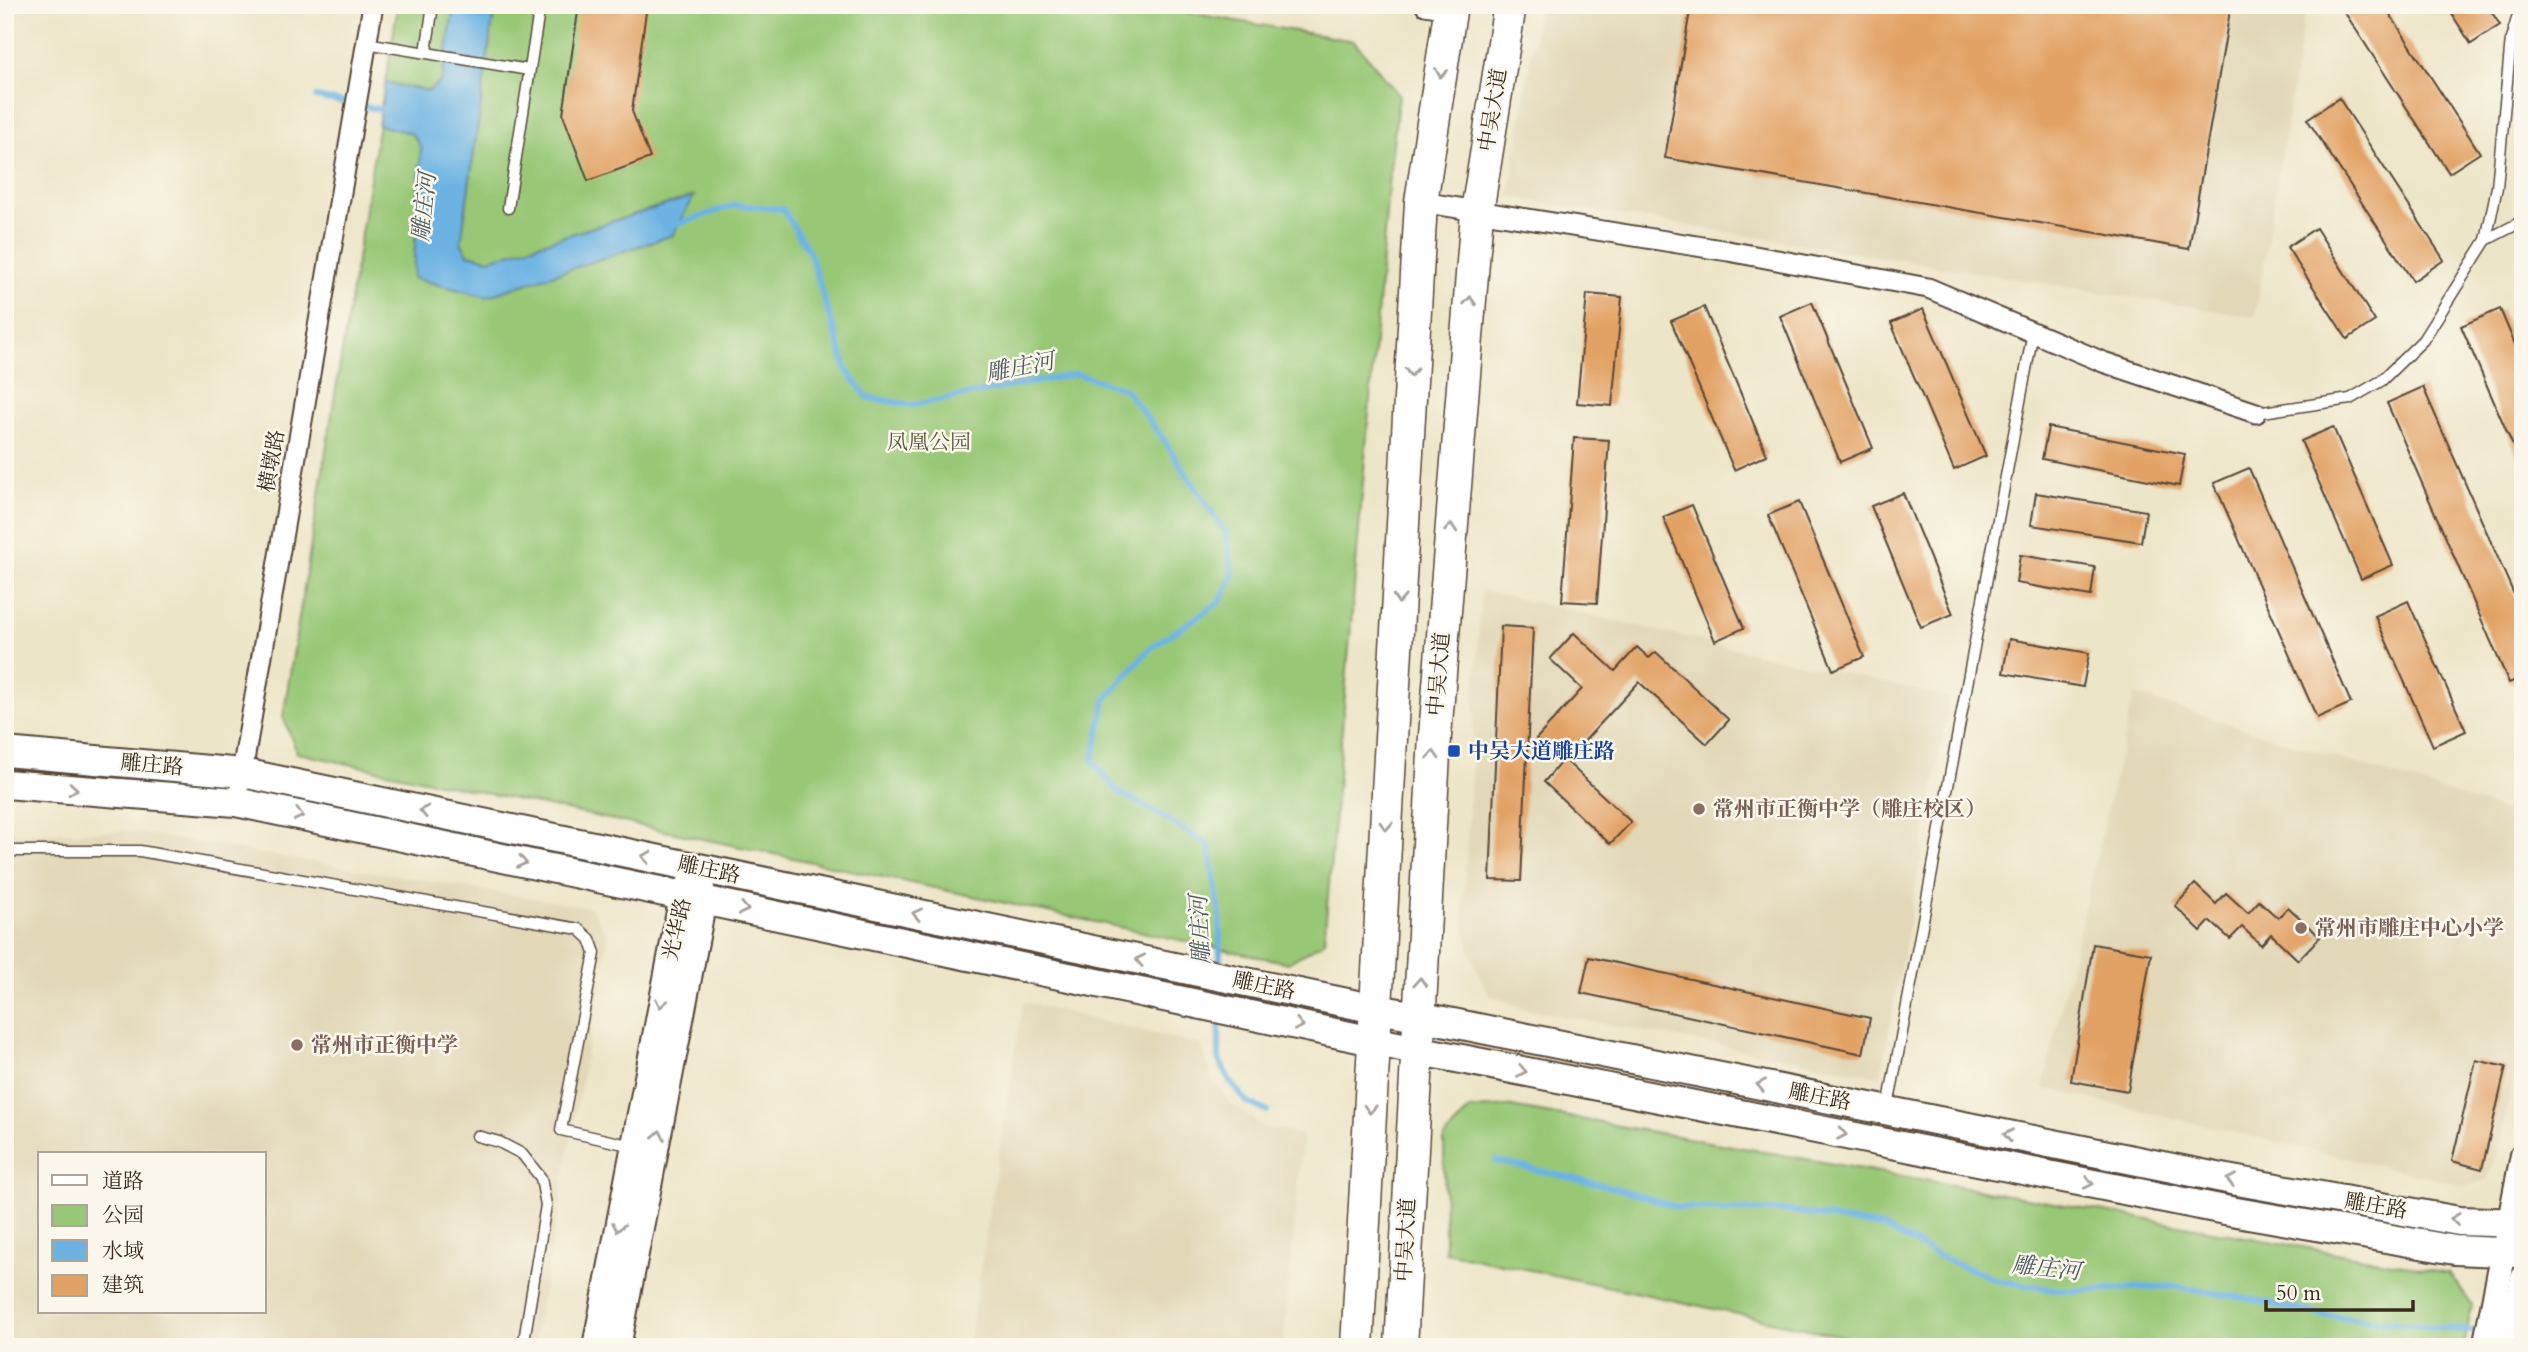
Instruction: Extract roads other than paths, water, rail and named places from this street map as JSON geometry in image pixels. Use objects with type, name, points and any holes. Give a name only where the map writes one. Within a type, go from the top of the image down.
[{"type":"main road","name":"中吴大道","points":[[1401,1347],[1434,736],[1477,212],[1510,5]]},
{"type":"main road","name":"中吴大道","points":[[1357,1347],[1421,202],[1442,7]]},
{"type":"main road","name":"雕庄路","points":[[5,752],[243,773],[1376,1009],[2232,1180],[2459,1220],[2516,1224]]},
{"type":"main road","name":"雕庄路","points":[[5,784],[236,802],[1416,1050],[2225,1210],[2455,1250],[2513,1254]]},
{"type":"street","points":[[366,43],[373,5]]},
{"type":"street","name":"横墩路","points":[[236,802],[366,43]]},
{"type":"street","points":[[1421,202],[1727,251],[1928,288],[2104,362],[2256,413]]},
{"type":"street","name":"光华路","points":[[618,1347],[699,868]]},
{"type":"street","name":"光华路","points":[[595,1347],[634,1146],[693,898]]},
{"type":"street","points":[[2508,1347],[2504,1309],[2513,1254],[2523,1155]]},
{"type":"street","points":[[2485,1347],[2523,1279]]},
{"type":"lane","points":[[426,52],[433,5]]},
{"type":"lane","points":[[508,208],[540,5]]},
{"type":"lane","points":[[2256,413],[2350,399],[2381,381],[2423,340],[2486,240],[2497,187],[2511,38],[2521,5]]},
{"type":"lane","points":[[366,43],[530,70]]},
{"type":"lane","points":[[2486,240],[2523,221]]},
{"type":"lane","points":[[1888,1111],[2033,332]]},
{"type":"lane","points":[[5,851],[140,850],[579,929],[590,939],[595,953],[561,1130],[634,1146]]},
{"type":"lane","points":[[477,1136],[499,1142],[522,1154],[541,1178],[546,1205],[523,1347]]},
{"type":"water","points":[[454,5],[495,5],[461,242],[468,254],[490,259],[694,196],[673,235],[486,297],[413,278],[421,147],[411,133],[378,125],[385,83],[429,91],[442,80]]},
{"type":"waterway","name":"雕庄河","points":[[316,97],[389,111]]},
{"type":"waterway","name":"雕庄河","points":[[672,226],[735,205],[783,209],[810,254],[847,371],[868,398],[913,405],[1077,374],[1125,389],[1162,437],[1225,532],[1233,575],[1220,602],[1150,648],[1105,700],[1093,761],[1117,791],[1209,846],[1220,915],[1220,968]]},
{"type":"waterway","name":"雕庄河","points":[[1219,1017],[1219,1060],[1230,1081],[1248,1103],[1267,1111]]},
{"type":"waterway","name":"雕庄河","points":[[1496,1161],[1616,1188],[1676,1207],[1791,1211],[1882,1227],[1945,1259],[2000,1281],[2067,1291],[2174,1286],[2322,1315],[2482,1332]]},
{"type":"place","name":"中吴大道雕庄路","points":[[1454,751]]},
{"type":"place","name":"常州市正衡中学（雕庄校区）","points":[[1699,809]]},
{"type":"place","name":"常州市雕庄中心小学","points":[[2301,928]]},
{"type":"place","name":"常州市正衡中学","points":[[297,1045]]},
{"type":"park label","name":"凤凰公园","points":[[929,442]]}]
